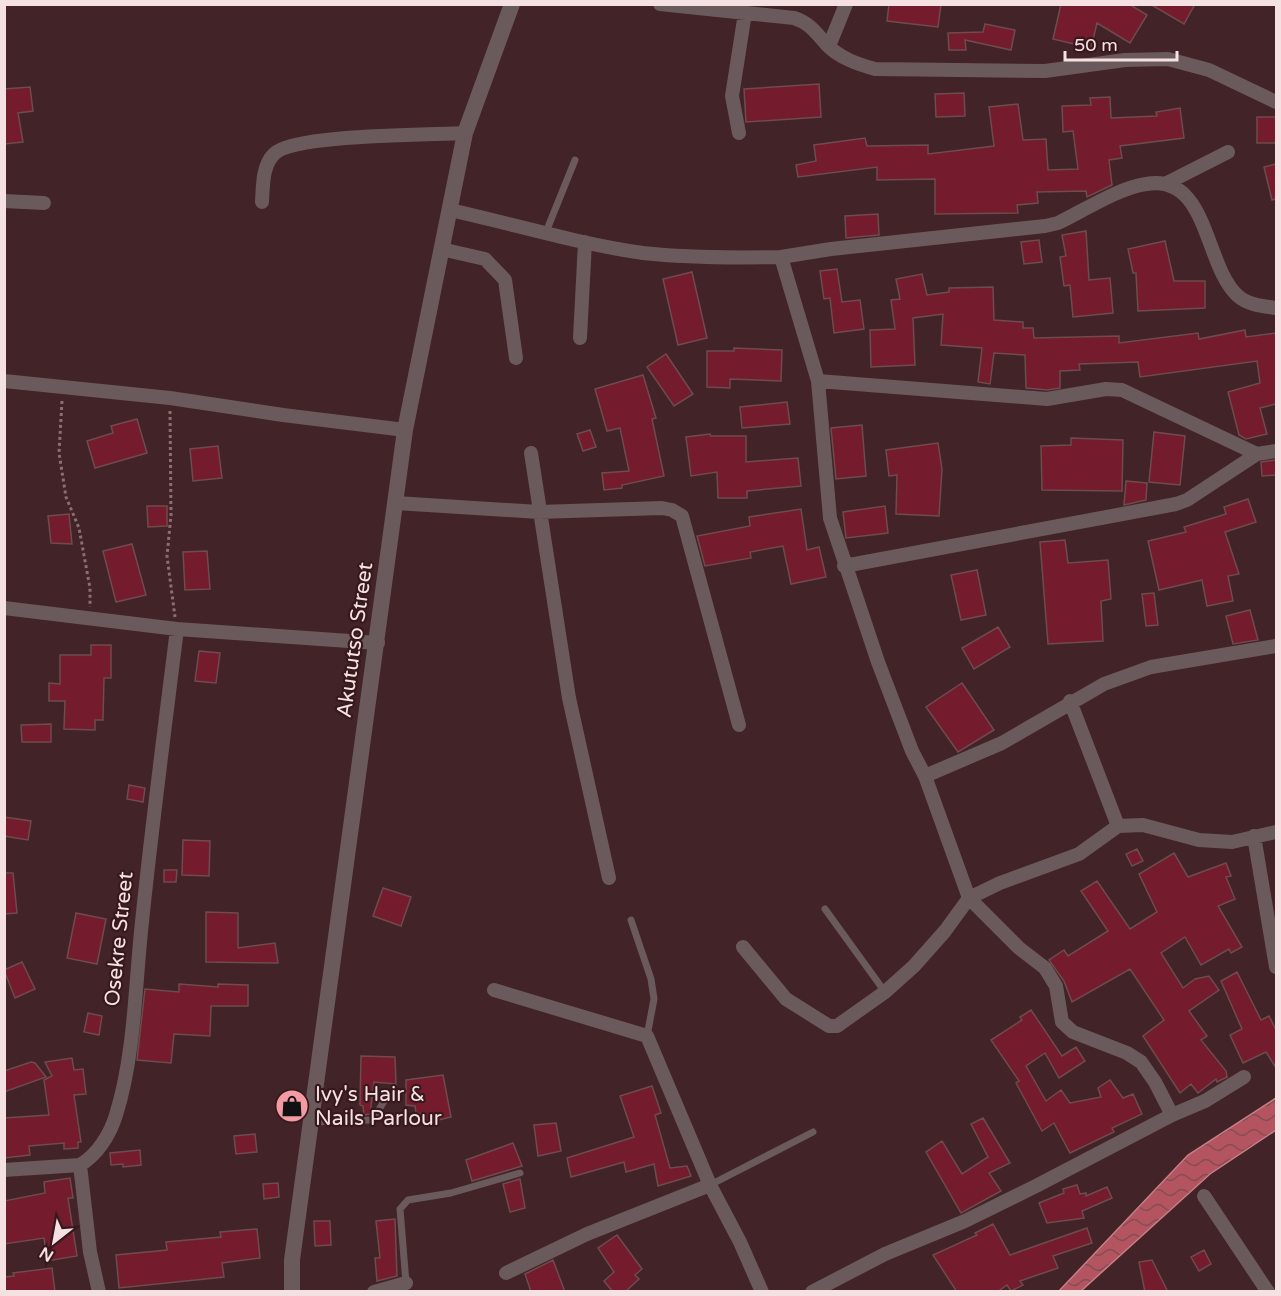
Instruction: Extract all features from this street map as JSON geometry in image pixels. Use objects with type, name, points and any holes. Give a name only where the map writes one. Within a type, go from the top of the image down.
[{"type":"street","name":"Akututso Street","points":[[292,1292],[292,1260],[310,1122],[378,643],[405,430],[465,133],[512,4]]},
{"type":"street","points":[[660,4],[794,18],[807,22],[829,46],[853,63],[875,69],[1045,71],[1125,60],[1168,59],[1209,70],[1276,102]]},
{"type":"street","points":[[829,46],[846,4]]},
{"type":"street","points":[[739,133],[732,96],[745,13]]},
{"type":"street","points":[[262,202],[266,166],[274,153],[291,145],[316,141],[465,133]]},
{"type":"street","points":[[1165,184],[1228,152]]},
{"type":"street","points":[[450,210],[585,242],[643,252],[709,258],[781,257],[831,249],[1045,226],[1058,223],[1146,184],[1165,184],[1183,193],[1196,206],[1225,280],[1238,297],[1256,305],[1276,308]]},
{"type":"street","points":[[4,201],[44,203]]},
{"type":"street","points":[[580,338],[585,242]]},
{"type":"street","points":[[441,249],[485,259],[506,280],[516,358]]},
{"type":"street","points":[[781,257],[818,381],[830,518],[844,566],[912,751],[925,776],[969,898],[1019,948],[1045,968],[1056,986],[1062,1022],[1073,1032],[1127,1053],[1141,1062],[1155,1082],[1172,1115]]},
{"type":"street","points":[[4,381],[170,398],[405,430]]},
{"type":"street","points":[[818,381],[1047,399],[1106,389],[1122,390],[1135,394],[1257,454]]},
{"type":"street","points":[[844,566],[1176,504],[1187,500],[1257,454],[1276,451]]},
{"type":"street","points":[[531,453],[569,698],[609,878]]},
{"type":"street","points":[[396,503],[539,512],[662,508],[672,510],[682,516],[740,725]]},
{"type":"street","points":[[4,608],[177,629],[378,643]]},
{"type":"street","name":"Osekre Street","points":[[80,1165],[90,1159],[101,1146],[115,1117],[126,1076],[150,846],[177,629]]},
{"type":"street","points":[[925,776],[1002,743],[1070,701],[1104,684],[1151,667],[1276,645]]},
{"type":"street","points":[[1070,701],[1118,826]]},
{"type":"street","points":[[743,947],[786,999],[829,1026],[837,1026],[885,992],[929,949],[969,898],[1000,883],[1079,854],[1118,826],[1143,825],[1199,840],[1232,842],[1276,832]]},
{"type":"street","points":[[1254,836],[1276,967]]},
{"type":"street","points":[[494,990],[647,1036],[710,1185],[740,1242],[762,1292]]},
{"type":"street","points":[[812,1292],[885,1254],[965,1221],[1172,1115],[1205,1101],[1244,1077]]},
{"type":"street","points":[[4,1170],[80,1165],[90,1252],[99,1292]]},
{"type":"street","points":[[506,1273],[588,1234],[710,1185]]},
{"type":"street","points":[[1204,1196],[1268,1292]]},
{"type":"street","points":[[374,1292],[406,1283]]},
{"type":"lane","points":[[546,232],[575,160]]},
{"type":"lane","points":[[825,909],[885,992]]},
{"type":"lane","points":[[631,920],[651,980],[654,999],[647,1036]]},
{"type":"lane","points":[[310,1122],[374,1120],[387,1096]]},
{"type":"lane","points":[[710,1185],[813,1132]]},
{"type":"lane","points":[[406,1283],[400,1209],[408,1200],[451,1193],[520,1173]]},
{"type":"path","points":[[62,388],[59,453],[66,497],[79,528],[86,563],[90,588],[90,619]]},
{"type":"path","points":[[170,398],[171,515],[166,556],[177,629]]},
{"type":"water","points":[[1276,1098],[1276,1130],[1210,1174],[1081,1291],[1059,1291],[1188,1155]]},
{"type":"building","points":[[889,4],[941,4],[938,27],[887,21]]},
{"type":"building","points":[[1061,4],[1129,4],[1147,15],[1130,43],[1097,23],[1091,48],[1053,39]]},
{"type":"building","points":[[1150,4],[1195,4],[1184,24]]},
{"type":"building","points":[[985,24],[1015,30],[1011,50],[965,40],[966,50],[949,50],[948,33],[983,32]]},
{"type":"building","points":[[819,84],[821,117],[746,122],[744,89]]},
{"type":"building","points":[[30,87],[33,111],[18,113],[23,142],[4,144],[4,89]]},
{"type":"building","points":[[964,93],[965,116],[936,117],[935,94]]},
{"type":"building","points":[[1110,97],[1111,118],[1157,116],[1156,112],[1180,108],[1184,138],[1120,146],[1122,158],[1109,160],[1112,185],[1087,197],[1086,191],[1037,192],[1038,203],[1017,205],[1018,213],[935,214],[935,179],[877,180],[877,167],[798,177],[796,165],[816,161],[814,145],[865,138],[867,146],[928,145],[928,154],[994,146],[989,107],[1018,104],[1023,140],[1046,139],[1048,170],[1078,169],[1073,131],[1063,132],[1062,106],[1091,105],[1090,98]]},
{"type":"building","points":[[1257,117],[1276,117],[1276,143],[1257,143]]},
{"type":"building","points":[[1276,164],[1276,199],[1272,200],[1264,167]]},
{"type":"building","points":[[878,214],[879,235],[846,238],[845,216]]},
{"type":"building","points":[[1086,231],[1089,280],[1110,278],[1113,313],[1073,317],[1070,285],[1064,286],[1060,257],[1066,256],[1062,235]]},
{"type":"building","points":[[1039,240],[1042,262],[1024,264],[1021,242]]},
{"type":"building","points":[[1165,241],[1174,281],[1205,281],[1205,308],[1138,311],[1136,273],[1133,273],[1128,249]]},
{"type":"building","points":[[837,269],[842,302],[860,300],[864,329],[834,333],[830,298],[824,299],[820,271]]},
{"type":"building","points":[[692,272],[707,338],[678,345],[663,279]]},
{"type":"building","points":[[922,274],[927,295],[949,292],[949,288],[993,287],[994,320],[1023,322],[1023,328],[1033,328],[1034,338],[1119,336],[1119,343],[1198,333],[1199,339],[1245,330],[1246,337],[1276,333],[1276,404],[1260,408],[1267,434],[1246,439],[1239,435],[1228,392],[1260,383],[1257,361],[1140,377],[1138,362],[1079,364],[1080,370],[1060,371],[1060,388],[1047,390],[1026,388],[1025,355],[994,353],[990,384],[978,382],[982,348],[941,345],[943,314],[913,318],[915,365],[871,367],[870,330],[895,329],[891,300],[900,299],[896,279]]},
{"type":"building","points":[[734,348],[782,350],[781,381],[730,379],[730,388],[707,387],[707,351],[734,351]]},
{"type":"building","points":[[666,354],[693,394],[674,406],[647,367]]},
{"type":"building","points":[[643,375],[656,418],[652,419],[664,476],[622,485],[622,488],[604,490],[602,473],[629,471],[620,428],[607,431],[595,389]]},
{"type":"building","points":[[787,402],[790,424],[742,428],[740,407]]},
{"type":"building","points":[[137,419],[147,453],[95,468],[87,441],[113,433],[111,426]]},
{"type":"building","points":[[862,425],[866,476],[836,479],[831,428]]},
{"type":"building","points":[[590,430],[596,447],[583,451],[577,434]]},
{"type":"building","points":[[1154,432],[1185,436],[1180,485],[1149,482]]},
{"type":"building","points":[[710,434],[711,436],[746,436],[746,462],[798,458],[801,486],[747,491],[747,498],[718,498],[717,472],[691,476],[686,437]]},
{"type":"building","points":[[1071,438],[1123,440],[1122,491],[1042,490],[1041,446],[1071,445]]},
{"type":"building","points":[[938,443],[942,469],[939,516],[896,514],[897,475],[889,476],[886,450]]},
{"type":"building","points":[[218,446],[222,478],[193,481],[190,449]]},
{"type":"building","points":[[1276,460],[1276,475],[1262,476],[1261,462]]},
{"type":"building","points":[[1126,481],[1147,483],[1146,500],[1124,505]]},
{"type":"building","points":[[1248,499],[1256,522],[1225,532],[1239,574],[1228,576],[1233,601],[1207,606],[1202,580],[1159,590],[1148,541],[1186,532],[1184,527],[1226,514],[1224,507]]},
{"type":"building","points":[[147,506],[167,506],[167,526],[148,527]]},
{"type":"building","points":[[885,506],[888,533],[846,538],[843,512]]},
{"type":"building","points":[[801,509],[807,550],[819,547],[826,577],[791,584],[783,546],[750,552],[751,558],[705,566],[697,536],[750,526],[749,517]]},
{"type":"building","points":[[69,514],[72,544],[51,543],[48,516]]},
{"type":"building","points":[[1065,540],[1068,563],[1108,560],[1111,599],[1101,601],[1103,641],[1048,644],[1040,542]]},
{"type":"building","points":[[132,544],[146,595],[116,602],[103,551]]},
{"type":"building","points":[[207,551],[210,589],[185,590],[183,552]]},
{"type":"building","points":[[977,570],[986,615],[961,620],[951,575]]},
{"type":"building","points":[[1154,593],[1158,625],[1146,626],[1142,594]]},
{"type":"building","points":[[1250,610],[1258,640],[1233,644],[1226,616]]},
{"type":"building","points":[[998,627],[1010,647],[974,669],[962,648]]},
{"type":"building","points":[[91,645],[111,645],[111,678],[104,678],[103,720],[95,720],[95,730],[64,729],[65,701],[49,701],[49,683],[60,684],[60,655],[91,655]]},
{"type":"building","points":[[199,651],[220,653],[216,683],[195,681]]},
{"type":"building","points":[[962,683],[994,730],[958,752],[926,707]]},
{"type":"building","points":[[51,724],[51,742],[22,742],[21,725]]},
{"type":"building","points":[[129,785],[145,788],[143,802],[127,799]]},
{"type":"building","points":[[4,817],[31,821],[28,840],[4,836]]},
{"type":"building","points":[[183,840],[210,841],[209,876],[182,875]]},
{"type":"building","points":[[1137,849],[1143,861],[1132,866],[1126,854]]},
{"type":"building","points":[[1174,853],[1188,877],[1226,863],[1231,876],[1226,877],[1235,899],[1218,906],[1242,947],[1231,953],[1229,949],[1201,965],[1185,937],[1161,953],[1183,988],[1195,979],[1209,976],[1219,990],[1189,1011],[1207,1036],[1201,1040],[1226,1071],[1227,1077],[1217,1082],[1216,1079],[1198,1093],[1191,1084],[1180,1093],[1143,1036],[1164,1020],[1130,969],[1072,1002],[1064,981],[1049,960],[1064,950],[1068,956],[1108,931],[1081,891],[1097,881],[1130,929],[1157,912],[1139,874]]},
{"type":"building","points":[[164,870],[177,870],[176,882],[164,882]]},
{"type":"building","points":[[4,873],[13,873],[17,913],[4,914]]},
{"type":"building","points":[[383,888],[411,897],[401,926],[373,916]]},
{"type":"building","points":[[206,912],[238,913],[238,948],[275,943],[278,963],[206,962]]},
{"type":"building","points":[[76,913],[106,919],[97,964],[67,958]]},
{"type":"building","points":[[22,962],[35,989],[15,998],[4,970]]},
{"type":"building","points":[[1237,972],[1261,1020],[1269,1016],[1276,1030],[1276,1068],[1266,1052],[1243,1063],[1230,1035],[1242,1029],[1221,981]]},
{"type":"building","points":[[179,984],[218,987],[218,984],[248,985],[248,1006],[211,1006],[210,1036],[174,1034],[171,1063],[137,1060],[145,989],[179,992]]},
{"type":"building","points":[[1031,1010],[1062,1056],[1076,1047],[1085,1061],[1059,1078],[1045,1053],[1026,1066],[1046,1101],[1061,1090],[1070,1103],[1101,1097],[1098,1088],[1110,1080],[1123,1098],[1133,1094],[1142,1114],[1112,1128],[1114,1132],[1070,1153],[1054,1123],[1042,1131],[1016,1083],[1019,1081],[991,1040],[1022,1020],[1020,1017]]},
{"type":"building","points":[[88,1013],[102,1016],[99,1035],[84,1032]]},
{"type":"building","points":[[361,1056],[395,1057],[396,1084],[374,1082],[370,1114],[364,1115],[363,1106],[360,1105]]},
{"type":"building","points":[[72,1058],[74,1070],[83,1069],[86,1094],[74,1095],[81,1142],[78,1142],[78,1148],[64,1149],[64,1143],[29,1146],[30,1155],[4,1158],[4,1118],[49,1115],[44,1080],[52,1076],[45,1062]]},
{"type":"building","points":[[31,1062],[35,1063],[46,1077],[4,1092],[4,1071]]},
{"type":"building","points":[[443,1075],[451,1117],[426,1123],[425,1114],[416,1113],[415,1106],[406,1105],[406,1080]]},
{"type":"building","points":[[652,1086],[661,1113],[655,1115],[670,1168],[687,1166],[691,1176],[658,1186],[654,1164],[626,1172],[624,1162],[571,1177],[567,1158],[634,1137],[620,1096]]},
{"type":"building","points":[[983,1118],[1010,1163],[989,1173],[1001,1191],[961,1213],[926,1152],[942,1141],[962,1174],[988,1157],[971,1124]]},
{"type":"building","points":[[556,1123],[561,1151],[538,1156],[534,1125]]},
{"type":"building","points":[[255,1134],[257,1152],[236,1154],[234,1136]]},
{"type":"building","points":[[513,1143],[522,1166],[472,1181],[466,1160]]},
{"type":"building","points":[[140,1150],[141,1165],[123,1167],[123,1164],[111,1165],[110,1153]]},
{"type":"building","points":[[70,1178],[73,1198],[68,1198],[77,1256],[47,1261],[44,1238],[4,1244],[4,1201],[45,1193],[44,1182]]},
{"type":"building","points":[[520,1179],[525,1208],[510,1212],[503,1184]]},
{"type":"building","points":[[278,1183],[279,1197],[264,1199],[263,1184]]},
{"type":"building","points":[[1077,1185],[1080,1194],[1086,1193],[1086,1196],[1107,1187],[1112,1198],[1082,1211],[1084,1218],[1047,1223],[1039,1203],[1064,1193],[1063,1189]]},
{"type":"building","points":[[395,1219],[397,1276],[377,1281],[375,1258],[380,1258],[376,1221]]},
{"type":"building","points":[[314,1221],[330,1221],[331,1245],[315,1246]]},
{"type":"building","points":[[993,1224],[1010,1255],[1087,1228],[1092,1243],[1053,1256],[1058,1268],[1020,1281],[1023,1285],[1011,1291],[1007,1285],[997,1292],[957,1292],[933,1255],[977,1235],[975,1233]]},
{"type":"building","points":[[257,1229],[260,1258],[222,1263],[224,1277],[119,1288],[116,1255],[167,1250],[166,1242],[221,1237],[220,1232]]},
{"type":"building","points":[[617,1235],[642,1269],[635,1275],[639,1279],[625,1292],[613,1292],[604,1281],[614,1272],[598,1248]]},
{"type":"building","points":[[1204,1250],[1211,1264],[1199,1271],[1191,1257]]},
{"type":"building","points":[[553,1260],[565,1292],[531,1292],[525,1274]]},
{"type":"building","points":[[1152,1260],[1168,1292],[1145,1292],[1139,1262]]},
{"type":"building","points":[[52,1268],[55,1292],[4,1292],[4,1277],[14,1276],[13,1273]]},
{"type":"place","name":"Ivy's Hair & Nails Parlour","points":[[292,1106]]}]
